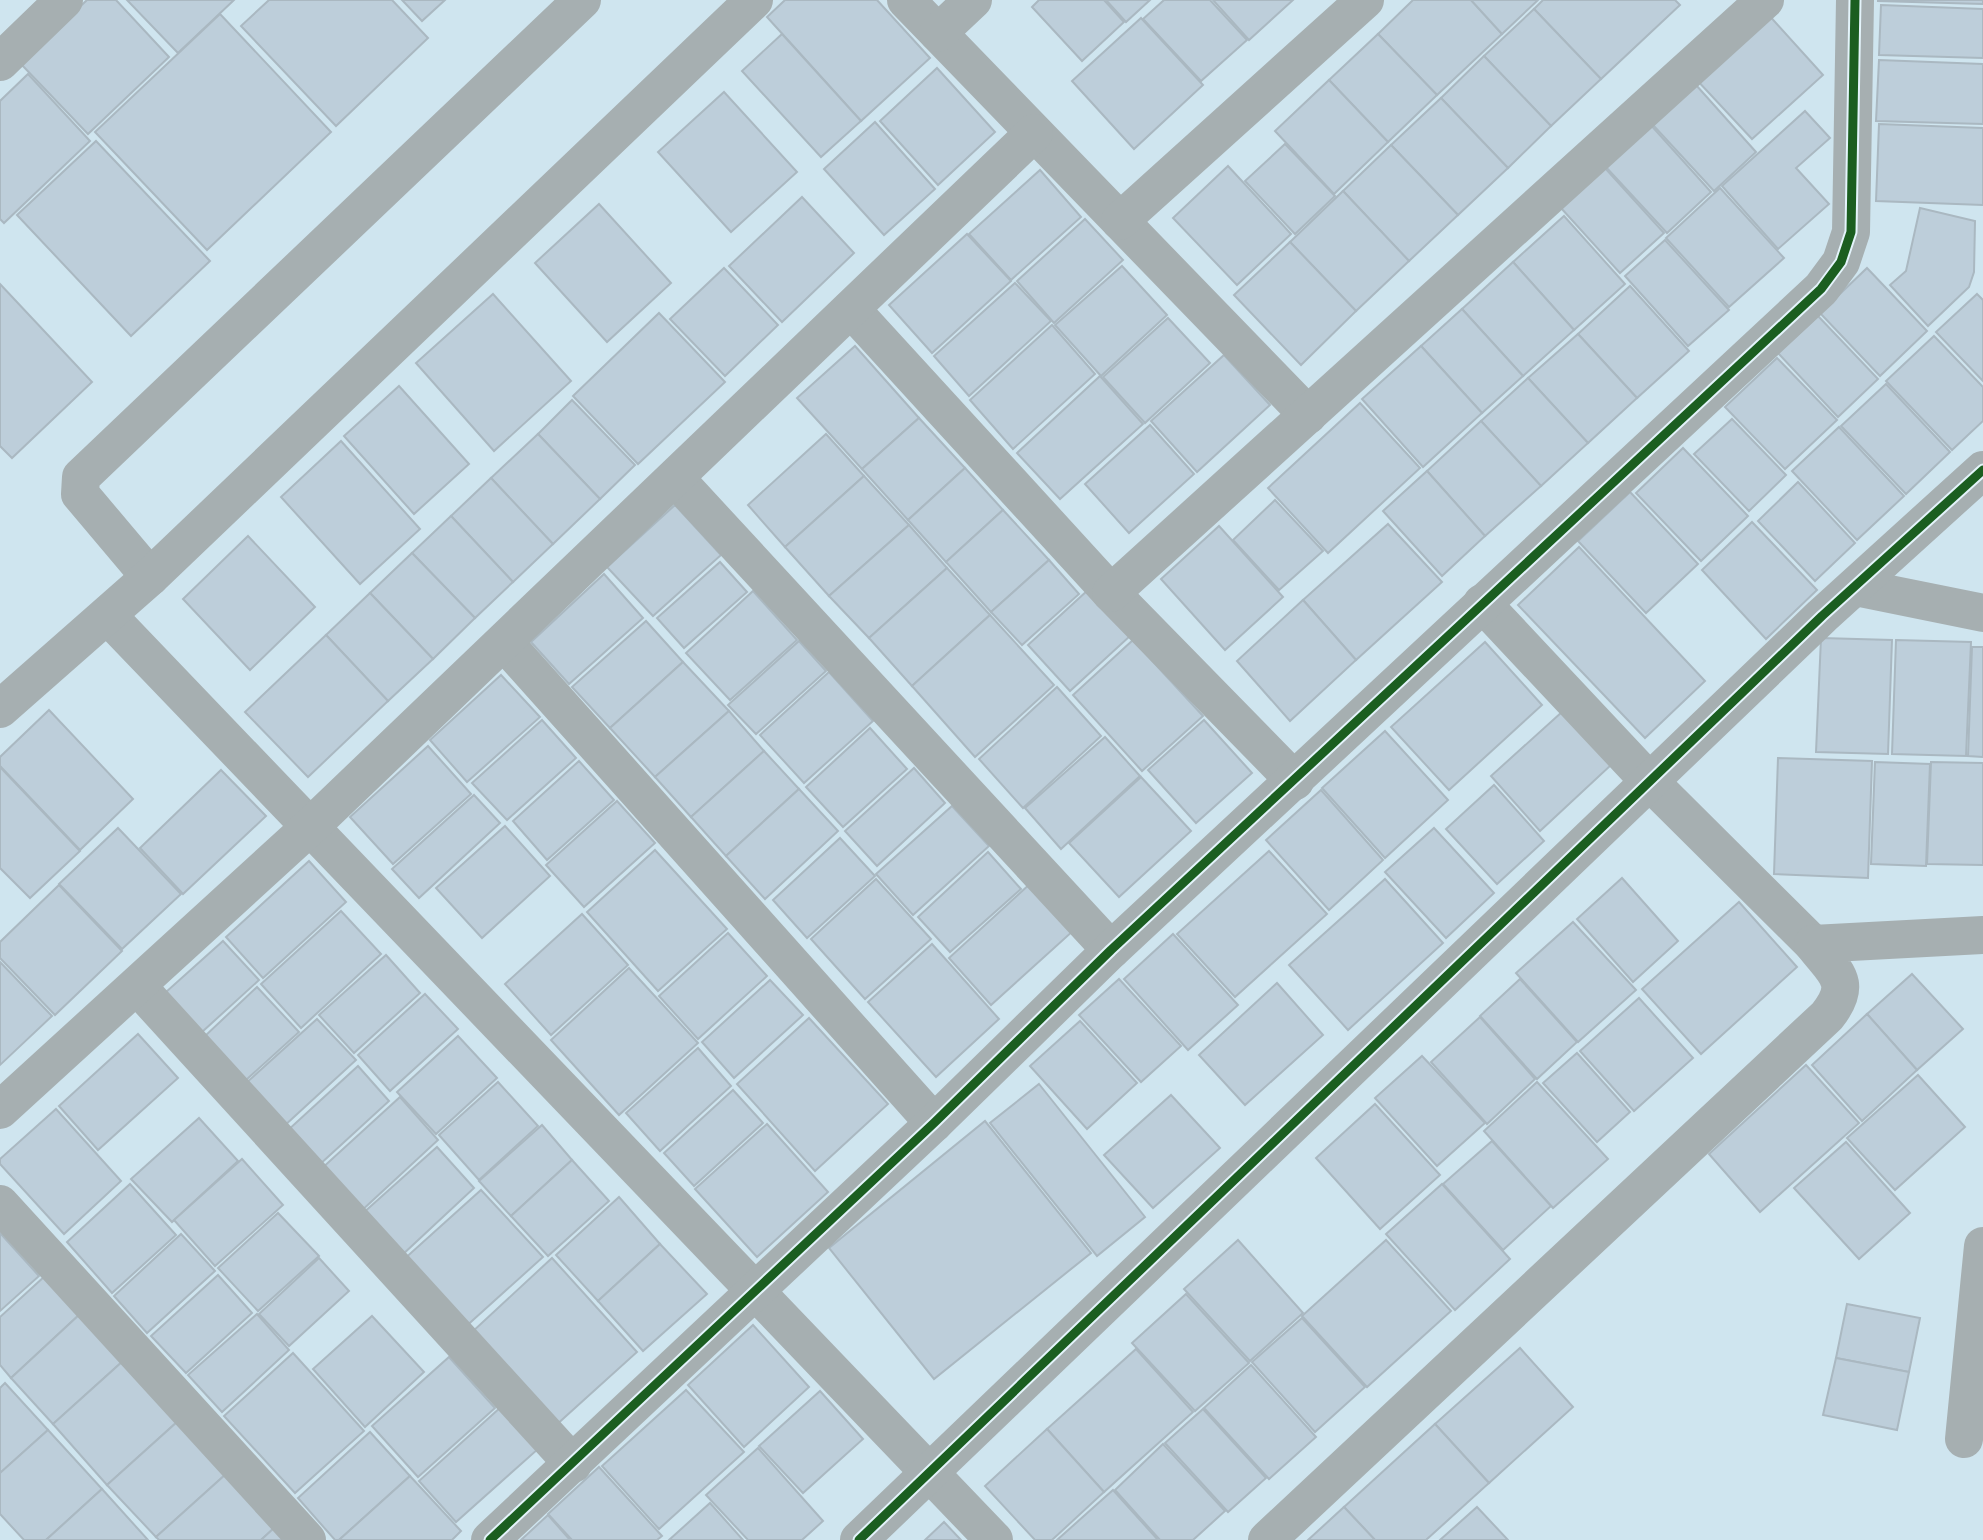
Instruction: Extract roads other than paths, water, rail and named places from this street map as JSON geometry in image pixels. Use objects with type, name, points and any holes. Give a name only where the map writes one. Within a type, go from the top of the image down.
[{"type":"street","points":[[0,61],[64,0]]},
{"type":"street","points":[[139,564],[80,494],[78,483],[86,471],[582,0]]},
{"type":"street","points":[[0,709],[108,616],[139,564],[754,0]]},
{"type":"street","points":[[906,0],[1308,415]]},
{"type":"street","points":[[938,33],[973,0]]},
{"type":"street","points":[[1120,221],[1365,0]]},
{"type":"street","points":[[1111,593],[1765,0]]},
{"type":"street","points":[[490,1540],[934,1124],[1111,950],[1821,289],[1841,262],[1852,232],[1855,0]]},
{"type":"street","points":[[0,1110],[138,987],[311,826],[1034,133]]},
{"type":"street","points":[[851,309],[1111,593],[1295,781]]},
{"type":"street","points":[[859,1540],[1650,782],[1855,587],[1983,470]]},
{"type":"street","points":[[675,478],[1111,950]]},
{"type":"street","points":[[1855,587],[1983,613]]},
{"type":"street","points":[[1266,1540],[1827,1016],[1841,999],[1840,981],[1813,944],[1650,782],[1482,603]]},
{"type":"street","points":[[108,616],[994,1540]]},
{"type":"street","points":[[503,642],[934,1124]]},
{"type":"street","points":[[1813,944],[1983,935]]},
{"type":"street","points":[[138,987],[573,1464]]},
{"type":"street","points":[[0,1204],[307,1540]]},
{"type":"street","points":[[1964,1439],[1983,1246]]}]
